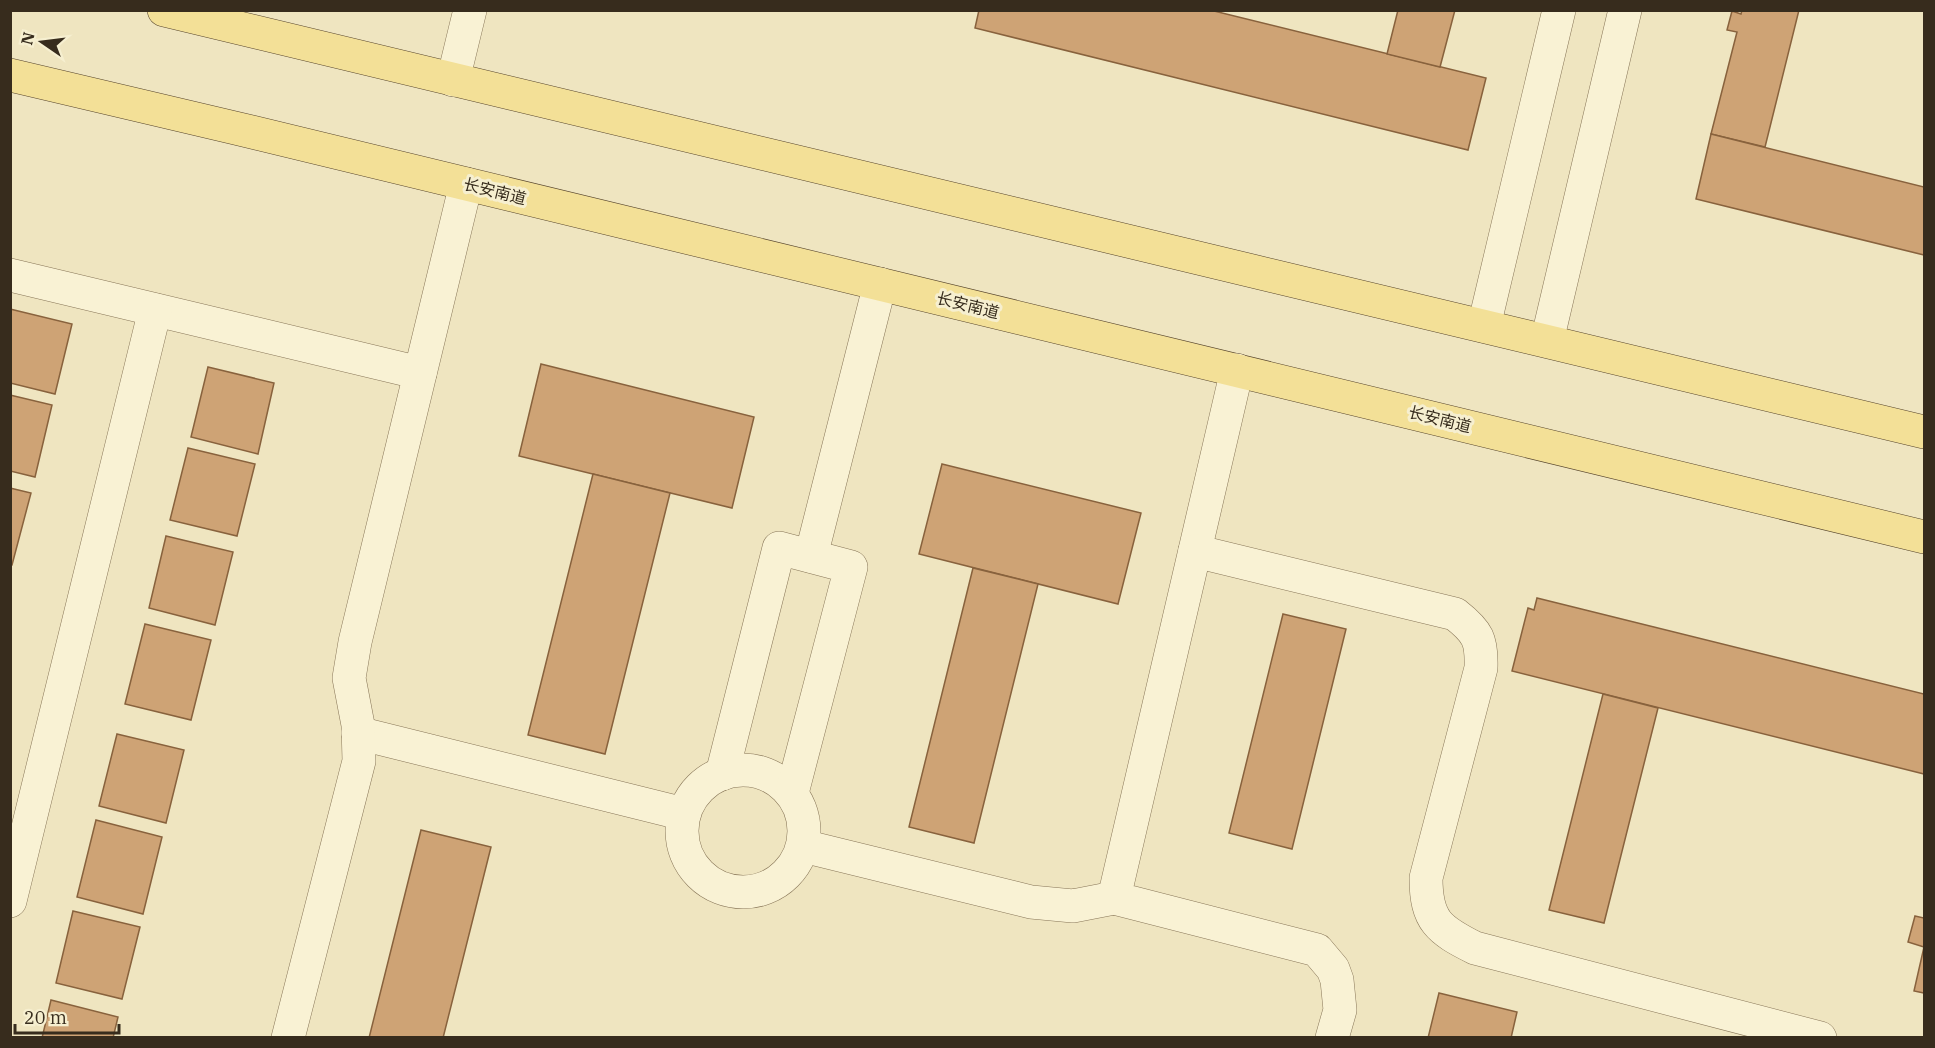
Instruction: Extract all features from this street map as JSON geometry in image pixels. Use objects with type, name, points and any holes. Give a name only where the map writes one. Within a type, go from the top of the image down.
[{"type":"main road","points":[[164,10],[1924,432]]},
{"type":"main road","name":"长安南道","points":[[10,75],[466,183],[1924,537]]},
{"type":"lane","points":[[453,80],[470,10]]},
{"type":"lane","points":[[1484,326],[1560,10]]},
{"type":"lane","points":[[1547,341],[1625,10]]},
{"type":"lane","points":[[288,1038],[358,761],[358,725],[349,678],[355,642],[466,183]]},
{"type":"lane","points":[[10,275],[420,373]]},
{"type":"lane","points":[[811,556],[880,284]]},
{"type":"lane","points":[[10,901],[155,310]]},
{"type":"lane","points":[[1114,897],[1237,370]]},
{"type":"lane","points":[[722,774],[779,548],[811,556],[851,567],[792,793]]},
{"type":"lane","points":[[1195,551],[1455,614],[1470,626],[1482,647],[1481,668],[1426,878],[1426,900],[1436,922],[1449,935],[1475,948],[1820,1038]]},
{"type":"lane","points":[[358,733],[684,814]]},
{"type":"lane","points":[[733,770],[765,773],[780,781],[792,793],[801,810],[805,828],[803,846],[796,862],[784,877],[752,892],[734,891],[717,886],[702,877],[684,848],[682,831],[684,814],[691,798],[703,785],[722,774],[733,770]]},
{"type":"lane","points":[[803,846],[1031,902],[1073,906],[1114,897],[1317,950],[1333,969],[1337,980],[1340,1010],[1332,1038]]},
{"type":"building","points":[[979,10],[1210,10],[1486,78],[1468,150],[975,28]]},
{"type":"building","points":[[1398,10],[1455,10],[1440,67],[1387,54]]},
{"type":"building","points":[[1742,10],[1799,10],[1765,147],[1711,134],[1737,32],[1727,30],[1732,11],[1741,14]]},
{"type":"building","points":[[1711,134],[1924,187],[1924,255],[1696,199]]},
{"type":"building","points":[[10,309],[72,324],[55,394],[10,383]]},
{"type":"building","points":[[541,364],[754,417],[732,508],[519,456]]},
{"type":"building","points":[[208,367],[274,383],[258,454],[191,437]]},
{"type":"building","points":[[10,395],[52,405],[35,477],[10,471]]},
{"type":"building","points":[[188,448],[255,464],[237,536],[170,520]]},
{"type":"building","points":[[942,464],[1141,513],[1118,604],[919,554]]},
{"type":"building","points":[[593,474],[670,493],[605,754],[528,735]]},
{"type":"building","points":[[10,488],[31,493],[12,565],[10,565]]},
{"type":"building","points":[[166,536],[233,552],[215,625],[149,608]]},
{"type":"building","points":[[973,568],[1038,584],[974,843],[909,827]]},
{"type":"building","points":[[1537,598],[1924,694],[1924,774],[1512,671],[1528,608],[1534,610]]},
{"type":"building","points":[[1283,614],[1346,629],[1292,849],[1229,833]]},
{"type":"building","points":[[145,624],[211,640],[191,720],[125,704]]},
{"type":"building","points":[[1603,694],[1658,708],[1604,923],[1549,910]]},
{"type":"building","points":[[117,734],[184,750],[166,823],[99,806]]},
{"type":"building","points":[[96,820],[162,837],[143,914],[77,897]]},
{"type":"building","points":[[421,830],[491,847],[443,1038],[369,1038]]},
{"type":"building","points":[[73,911],[140,927],[122,999],[56,983]]},
{"type":"building","points":[[1915,916],[1924,918],[1924,947],[1908,942]]},
{"type":"building","points":[[1924,947],[1924,993],[1914,991]]},
{"type":"building","points":[[1439,993],[1517,1012],[1511,1038],[1428,1038]]},
{"type":"building","points":[[51,1000],[118,1017],[113,1038],[42,1038]]}]
